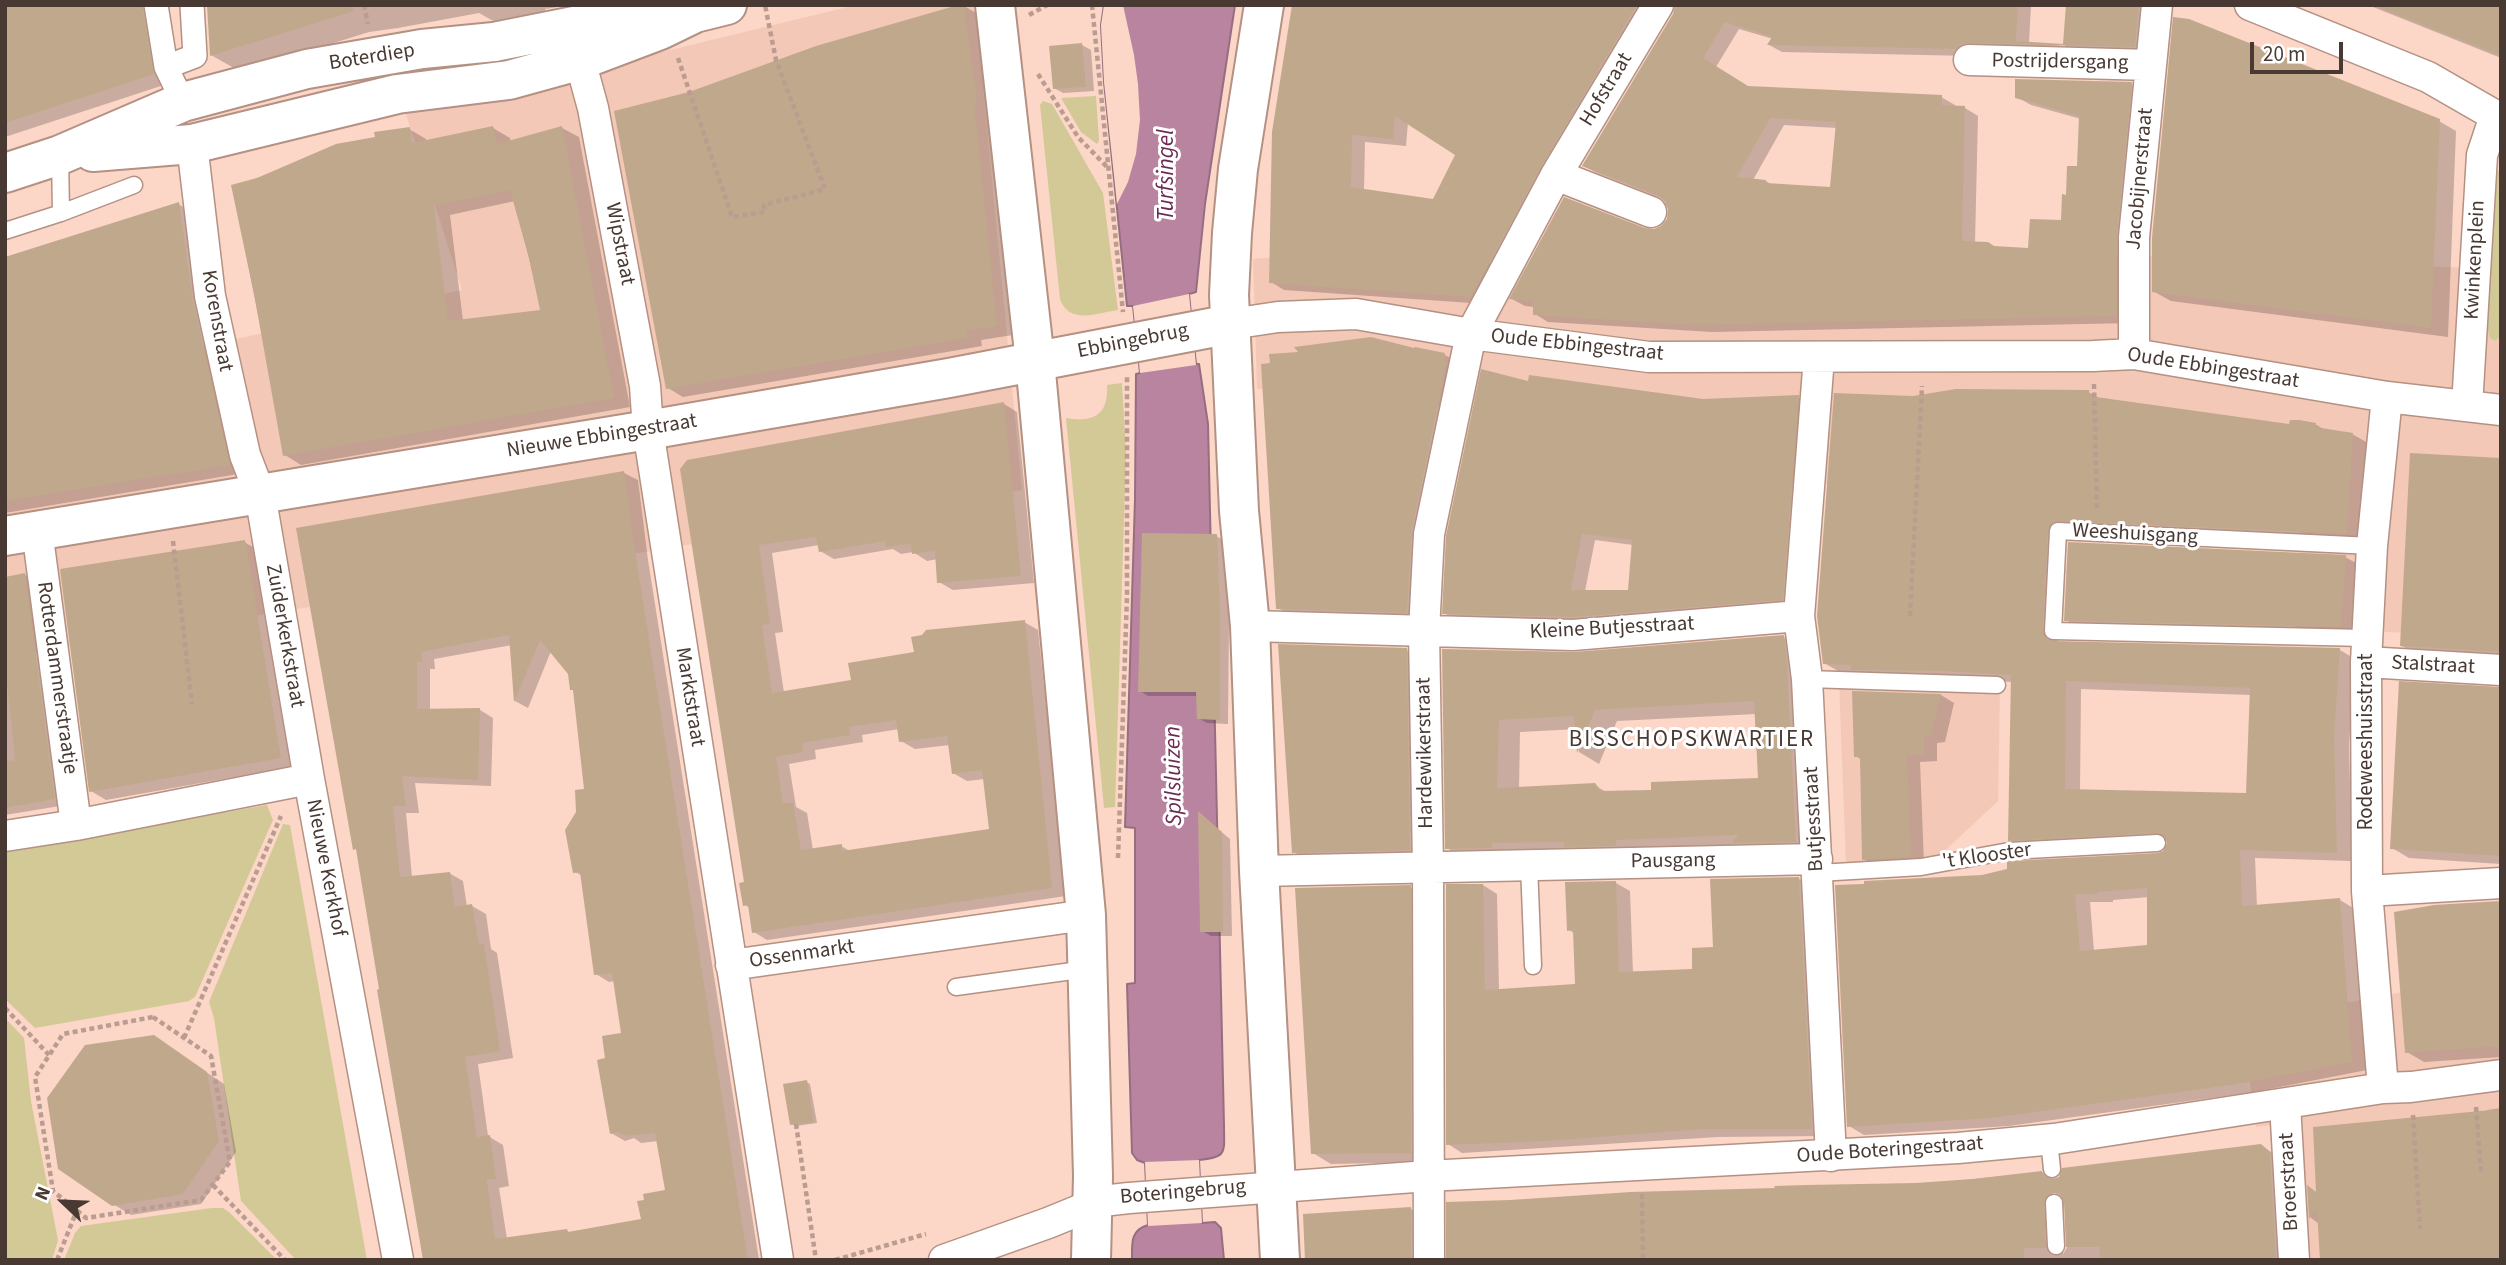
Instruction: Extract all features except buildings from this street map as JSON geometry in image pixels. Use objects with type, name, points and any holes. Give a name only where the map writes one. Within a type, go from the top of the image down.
[{"type":"street","points":[[156,5],[166,66],[183,102]]},
{"type":"street","points":[[166,66],[195,56],[192,5]]},
{"type":"street","points":[[1264,5],[1238,169],[1229,295],[1239,511],[1250,626],[1259,871],[1280,1260]]},
{"type":"street","name":"Hofstraat","points":[[1471,334],[1556,175],[1658,5]]},
{"type":"street","name":"Jacobijnerstraat","points":[[2134,354],[2134,237],[2157,5]]},
{"type":"street","points":[[2250,5],[2428,76],[2498,118]]},
{"type":"street","name":"Boterdiep","points":[[5,173],[60,155],[183,102],[307,69],[387,54],[573,34],[664,8],[711,9]]},
{"type":"street","points":[[996,17],[1035,361],[1086,915],[1091,1260]]},
{"type":"street","name":"Boterdiep","points":[[60,155],[191,144],[397,94],[509,80],[573,34]]},
{"type":"street","name":"Wipstraat","points":[[573,34],[593,108],[645,386],[648,430]]},
{"type":"street","name":"Postrijdersgang","points":[[1969,61],[2151,65]]},
{"type":"street","name":"Kwinkenplein","points":[[2467,406],[2482,155],[2498,118]]},
{"type":"street","name":"Korenstraat","points":[[191,144],[210,296],[245,455],[260,494]]},
{"type":"street","points":[[1556,175],[1651,212]]},
{"type":"street","name":"Oude Ebbingestraat","points":[[1231,324],[1278,317],[1356,314],[1471,334],[1649,357],[2134,354],[2387,397],[2501,410]]},
{"type":"street","name":"Ebbingebrug","points":[[1035,361],[1231,324]]},
{"type":"street","name":"Hardewikerstraat","points":[[1429,1260],[1428,867],[1424,631],[1429,534],[1471,334]]},
{"type":"street","name":"Butjesstraat","points":[[1819,357],[1799,616],[1807,679],[1831,1156]]},
{"type":"street","name":"Nieuwe Ebbingestraat","points":[[21,533],[648,430],[1035,361]]},
{"type":"street","name":"Rodeweeshuisstraat","points":[[2387,397],[2372,546],[2366,650],[2367,891],[2397,1087]]},
{"type":"street","name":"Marktstraat","points":[[648,430],[731,965]]},
{"type":"street","name":"Zuiderkerkstraat","points":[[260,494],[309,779]]},
{"type":"street","name":"Rotterdammerstraatje","points":[[21,533],[76,825]]},
{"type":"street","name":"Kleine Butjesstraat","points":[[1250,626],[1573,635],[1799,616]]},
{"type":"street","name":"Stalstraat","points":[[2366,650],[2501,670]]},
{"type":"street","name":"Nieuwe Kerkhof","points":[[5,836],[76,825],[309,779],[398,1260]]},
{"type":"street","name":"Pausgang","points":[[1259,871],[1529,865],[1818,866]]},
{"type":"street","points":[[2367,891],[2501,883]]},
{"type":"street","name":"Ossenmarkt","points":[[778,1260],[731,965],[1086,915]]},
{"type":"street","name":"Oude Boteringestraat","points":[[1275,1185],[1831,1156],[2049,1140],[2397,1087],[2501,1075]]},
{"type":"street","name":"Broerstraat","points":[[2285,1104],[2294,1260]]},
{"type":"street","name":"Boteringebrug","points":[[944,1260],[1102,1201],[1275,1185]]},
{"type":"lane","points":[[60,155],[61,213]]},
{"type":"lane","points":[[5,231],[134,186]]},
{"type":"lane","name":"Weeshuisgang","points":[[2366,650],[2053,631],[2058,531],[2372,546]]},
{"type":"lane","points":[[1807,679],[1997,685]]},
{"type":"lane","name":"'t Klooster","points":[[1818,866],[1921,867],[2008,851],[2157,844]]},
{"type":"lane","points":[[1529,865],[1533,966]]},
{"type":"lane","points":[[956,987],[1087,969]]},
{"type":"lane","points":[[2049,1140],[2052,1169]]},
{"type":"lane","points":[[2054,1203],[2056,1246]]},
{"type":"path","points":[[690,91],[732,217],[765,212],[764,205],[825,189],[776,60],[765,5]]},
{"type":"path","points":[[996,17],[1047,5]]},
{"type":"path","points":[[1092,5],[1108,169],[1131,342],[1118,865]]},
{"type":"path","points":[[1036,71],[1045,81],[1078,137],[1108,169]]},
{"type":"path","points":[[1910,616],[1924,356]]},
{"type":"path","points":[[2093,356],[2097,534]]},
{"type":"path","points":[[169,509],[192,704]]},
{"type":"path","points":[[184,1038],[278,821],[309,779]]},
{"type":"path","points":[[5,1008],[50,1055]]},
{"type":"path","points":[[153,1017],[184,1038],[211,1056],[230,1162],[201,1200],[86,1218],[53,1191],[35,1077],[63,1034],[153,1017]]},
{"type":"path","points":[[2397,1087],[2420,1229]]},
{"type":"path","points":[[796,1125],[816,1260]]},
{"type":"path","points":[[2478,1127],[2481,1173]]},
{"type":"path","points":[[1641,1166],[1643,1260]]},
{"type":"path","points":[[213,1185],[285,1260]]},
{"type":"path","points":[[57,1260],[77,1210]]},
{"type":"path","points":[[835,1260],[919,1237]]},
{"type":"shaded area","points":[[856,5],[975,5],[1022,490],[5,657],[5,389],[462,290],[406,114]]},
{"type":"shaded area","points":[[1096,96],[1097,144],[1081,132],[1061,98]]},
{"type":"shaded area","points":[[1043,101],[1052,104],[1103,193],[1118,310],[1077,315],[1064,307],[1060,299],[1040,105]]},
{"type":"shaded area","points":[[2501,168],[2501,336],[2495,341],[2490,338],[2486,325],[2494,175]]},
{"type":"shaded area","points":[[1375,249],[1555,271],[2060,253],[2501,269],[2501,637],[2295,628],[2301,499],[1733,481],[1371,388],[1257,389],[1253,259]]},
{"type":"shaded area","points":[[1122,383],[1126,454],[1115,807],[1104,808],[1066,418],[1084,419],[1097,415],[1105,404],[1107,385]]},
{"type":"shaded area","points":[[1839,680],[2000,690],[1998,801],[1936,859],[1846,864]]},
{"type":"shaded area","points":[[267,805],[273,820],[195,997],[189,1001],[35,1028],[5,999],[5,852]]},
{"type":"shaded area","points":[[283,824],[290,825],[367,1260],[296,1260],[241,1201],[214,1018],[209,1002]]},
{"type":"shaded area","points":[[2501,973],[2501,1260],[2306,1260],[2302,1121],[2256,1127],[2242,1023]]},
{"type":"shaded area","points":[[5,1018],[24,1038],[31,1101],[58,1240],[52,1260],[5,1260]]},
{"type":"shaded area","points":[[223,1208],[229,1212],[277,1260],[64,1260],[75,1233],[81,1226]]},
{"type":"water","points":[[1104,5],[1235,5],[1205,204],[1196,292],[1189,294],[1196,364],[1199,364],[1208,424],[1224,1134],[1224,1148],[1220,1155],[1199,1160],[1202,1223],[1215,1222],[1221,1228],[1224,1260],[1132,1260],[1135,1234],[1148,1225],[1145,1163],[1137,1160],[1132,1153],[1127,984],[1135,983],[1135,828],[1125,827],[1136,374],[1140,373],[1133,306],[1127,306],[1104,82],[1101,25]]},
{"type":"pier","points":[[1104,5],[1123,5],[1138,84],[1140,120],[1136,154],[1128,182],[1117,204],[1104,82],[1101,25]]},
{"type":"pier","points":[[1189,294],[1196,365],[1140,373],[1133,306]]},
{"type":"pier","points":[[1199,1160],[1202,1223],[1148,1226],[1145,1162]]},
{"type":"district","name":"BISSCHOPSKWARTIER","points":[[1692,741]]},
{"type":"water label","name":"Turfsingel","points":[[1168,175]]},
{"type":"water label","name":"Spilsluizen","points":[[1175,776]]}]
